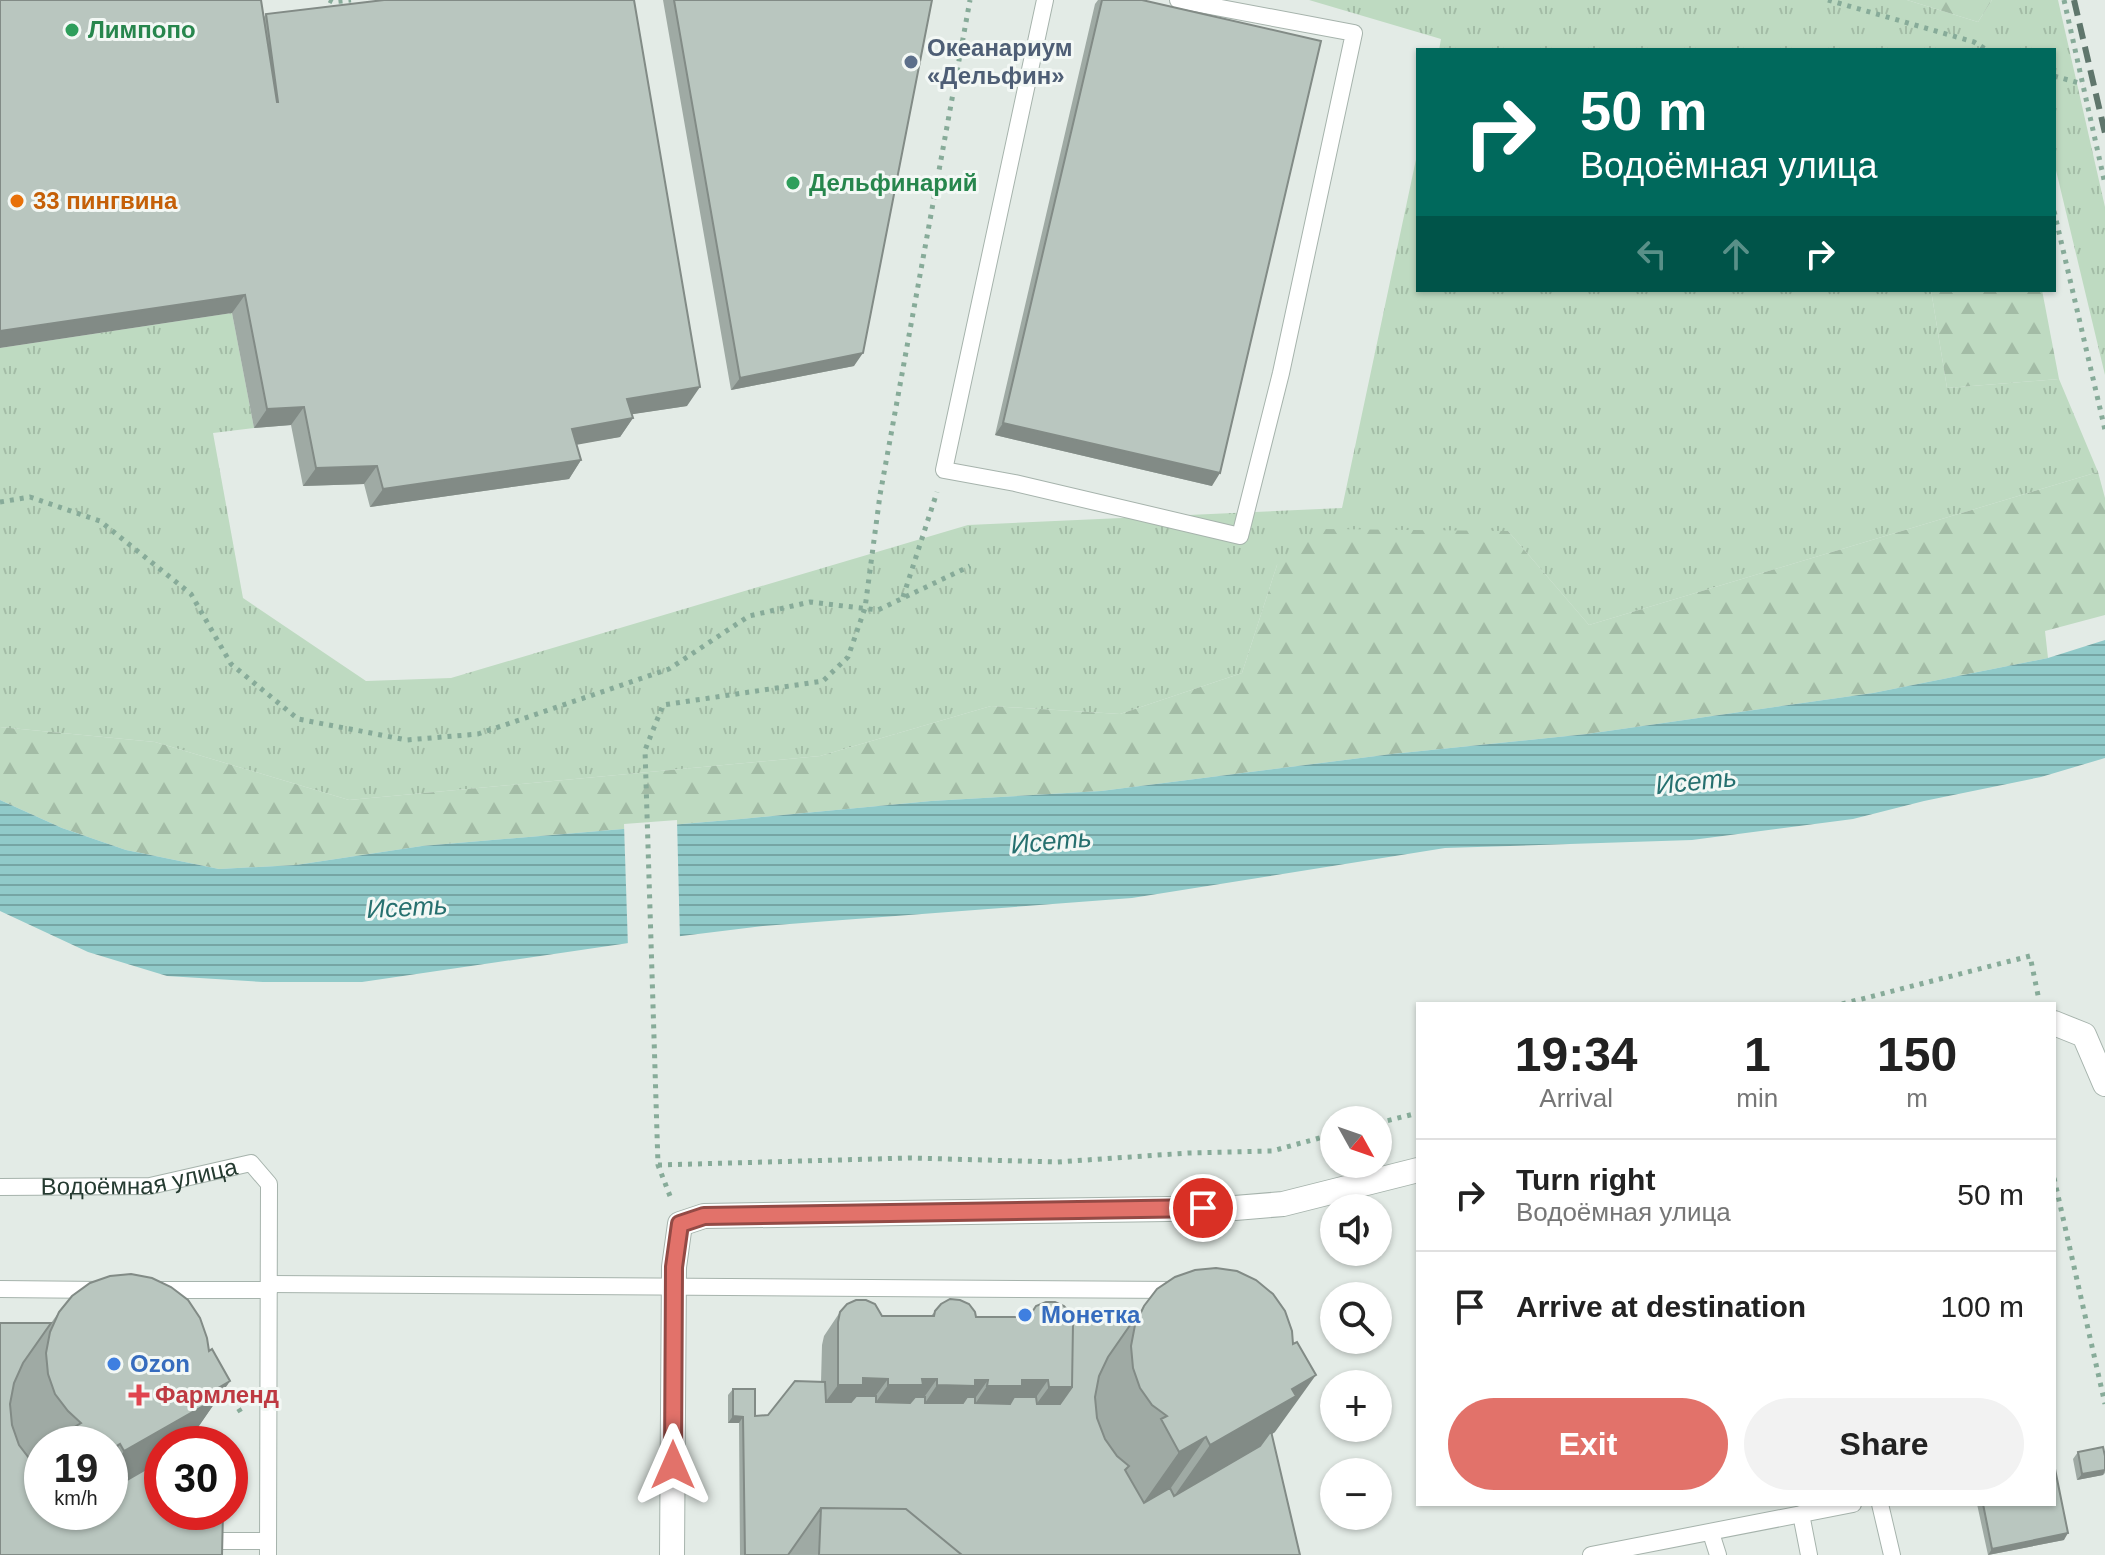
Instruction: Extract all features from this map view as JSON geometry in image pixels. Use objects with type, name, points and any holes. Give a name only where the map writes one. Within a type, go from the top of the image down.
[{"type":"street","points":[[2056,1024],[2084,1035],[2105,1084]]},
{"type":"street","points":[[672,1555],[673,1286],[680,1224],[704,1216],[1235,1208],[1283,1204],[1416,1171]]},
{"type":"lane","points":[[1045,0],[944,470],[1015,483],[1240,536],[1281,373],[1354,33],[1178,0]]},
{"type":"lane","name":"Водоёмная улица","points":[[0,1187],[150,1186],[251,1163],[269,1184],[269,1287]]},
{"type":"lane","points":[[0,1289],[673,1286],[1187,1290]]},
{"type":"lane","points":[[218,1541],[268,1548],[269,1287]]},
{"type":"lane","points":[[1591,1555],[1843,1506]]},
{"type":"lane","points":[[1880,1506],[1892,1555]]},
{"type":"lane","points":[[1801,1514],[1809,1555]]},
{"type":"lane","points":[[1711,1533],[1718,1555]]},
{"type":"path","points":[[329,0],[351,0]]},
{"type":"path","points":[[680,1224],[658,1165],[645,750],[663,705],[823,681],[848,657],[865,608],[880,495],[970,0]]},
{"type":"path","points":[[1828,0],[1974,42],[1984,48]]},
{"type":"path","points":[[2064,0],[2105,184]]},
{"type":"path","points":[[2056,77],[2083,84]]},
{"type":"path","points":[[2056,220],[2105,430]]},
{"type":"path","points":[[2100,409],[2105,415]]},
{"type":"path","points":[[903,598],[944,470]]},
{"type":"path","points":[[0,502],[30,497],[100,521],[191,594],[231,664],[298,719],[407,740],[478,734],[669,669],[749,616],[810,602],[878,610],[970,566]]},
{"type":"path","points":[[1850,1002],[2030,956],[2040,1002]]},
{"type":"path","points":[[1392,1120],[1416,1114]]},
{"type":"path","points":[[658,1165],[910,1158],[1057,1162],[1272,1151],[1320,1138]]},
{"type":"path","points":[[2056,1187],[2105,1404]]},
{"type":"path","points":[[222,1381],[269,1460]]},
{"type":"green space","points":[[1309,0],[1907,0],[1978,22],[1992,0],[2058,0],[2105,207],[2105,375],[2056,170],[2056,48],[1439,48],[1441,39]]},
{"type":"green space","points":[[1907,0],[1992,0],[1978,22]]},
{"type":"green space","points":[[1416,159],[1416,292],[1931,292],[1947,388],[2059,379],[2098,472],[1589,625],[1508,531],[1277,565],[1242,673],[1120,714],[991,706],[820,756],[349,800],[155,742],[0,727],[0,348],[232,313],[254,428],[213,433],[243,598],[366,681],[451,678],[968,525],[1342,508]]},
{"type":"green space","points":[[1931,292],[2042,292],[2059,379],[1947,388]]},
{"type":"green space","points":[[2098,472],[2105,498],[2105,615],[2045,631],[2048,658],[1873,693],[1587,734],[1392,754],[1101,791],[931,801],[422,846],[296,865],[219,869],[126,850],[62,828],[0,800],[0,727],[155,742],[349,800],[820,756],[991,706],[1120,714],[1242,673],[1277,565],[1320,529],[1508,531],[1589,625]]},
{"type":"water","name":"Исеть","points":[[2105,640],[2105,758],[2041,777],[1853,819],[1692,840],[1445,848],[1132,898],[763,926],[362,982],[263,982],[167,976],[88,952],[0,911],[0,800],[62,828],[126,850],[219,869],[296,865],[422,846],[931,801],[1101,791],[1392,754],[1587,734],[1873,693],[2048,658]]},
{"type":"pier","points":[[677,820],[680,941],[628,948],[624,824]]},
{"type":"building","points":[[0,0],[261,0],[278,102],[266,14],[384,0],[634,0],[700,387],[627,399],[633,418],[572,429],[581,460],[383,489],[377,466],[316,468],[304,407],[267,409],[245,295],[0,331]]},
{"type":"building","name":"Дельфинарий","points":[[674,0],[932,0],[863,353],[740,378]]},
{"type":"building","points":[[1102,0],[1142,0],[1321,41],[1220,473],[1003,423]]},
{"type":"building","points":[[1216,1268],[1237,1271],[1256,1280],[1273,1294],[1285,1311],[1293,1344],[1297,1342],[1316,1375],[1292,1389],[1296,1396],[1210,1445],[1206,1437],[1179,1452],[1161,1419],[1167,1416],[1152,1405],[1140,1388],[1133,1368],[1131,1346],[1135,1325],[1157,1289],[1175,1277],[1195,1270]]},
{"type":"building","points":[[131,1274],[152,1278],[188,1300],[200,1318],[209,1351],[212,1349],[230,1381],[206,1395],[210,1402],[168,1426],[144,1426],[144,1440],[128,1449],[128,1426],[76,1426],[81,1423],[55,1394],[48,1374],[46,1353],[50,1332],[59,1312],[72,1296],[90,1283],[110,1276]]},
{"type":"building","points":[[950,1299],[969,1304],[976,1317],[1029,1317],[1036,1306],[1046,1302],[1064,1306],[1071,1314],[1073,1324],[1072,1387],[1049,1387],[1048,1380],[1022,1380],[1022,1386],[987,1386],[988,1380],[975,1380],[975,1386],[937,1385],[937,1379],[922,1379],[923,1385],[888,1385],[888,1379],[863,1378],[863,1385],[838,1385],[838,1322],[840,1312],[847,1304],[866,1300],[875,1304],[882,1316],[934,1316],[941,1304]]},
{"type":"building","points":[[1071,1318],[1135,1318],[1108,1357],[1099,1376],[1095,1397],[1097,1418],[1105,1439],[1129,1466],[1125,1470],[1144,1503],[1170,1488],[1174,1496],[1260,1446],[1271,1431],[1300,1555],[962,1555],[906,1509],[821,1508],[788,1555],[745,1555],[743,1417],[733,1416],[733,1389],[755,1389],[755,1416],[768,1415],[795,1381],[825,1382],[826,1402],[851,1402],[856,1396],[876,1396],[876,1402],[910,1403],[915,1397],[925,1397],[925,1403],[963,1403],[967,1397],[975,1397],[975,1403],[1010,1404],[1014,1397],[1036,1397],[1037,1404],[1060,1404],[1072,1387]]},
{"type":"building","points":[[0,1323],[51,1323],[23,1363],[14,1383],[10,1404],[12,1425],[24,1452],[24,1530],[128,1530],[128,1480],[144,1470],[144,1530],[223,1530],[222,1555],[0,1555]]},
{"type":"building","points":[[2103,1447],[2105,1470],[2082,1474],[2078,1452]]},
{"type":"building","points":[[2056,1474],[2068,1533],[1992,1549],[1983,1506],[2056,1506]]},
{"type":"building","points":[[821,1508],[906,1509],[962,1555],[819,1555]]},
{"type":"railway","points":[[2074,0],[2105,133]]},
{"type":"place","name":"Лимпопо","points":[[72,30]]},
{"type":"place","name":"Океанариум «Дельфин»","points":[[911,62]]},
{"type":"place","name":"Дельфинарий","points":[[793,183]]},
{"type":"place","name":"33 пингвина","points":[[17,201]]},
{"type":"place","name":"Монетка","points":[[1025,1315]]},
{"type":"place","name":"Ozon","points":[[114,1364]]},
{"type":"place","name":"Фармленд","points":[[139,1395]]},
{"type":"route","points":[[673,1465],[674,1267],[680,1224],[704,1216],[1203,1208]]}]
